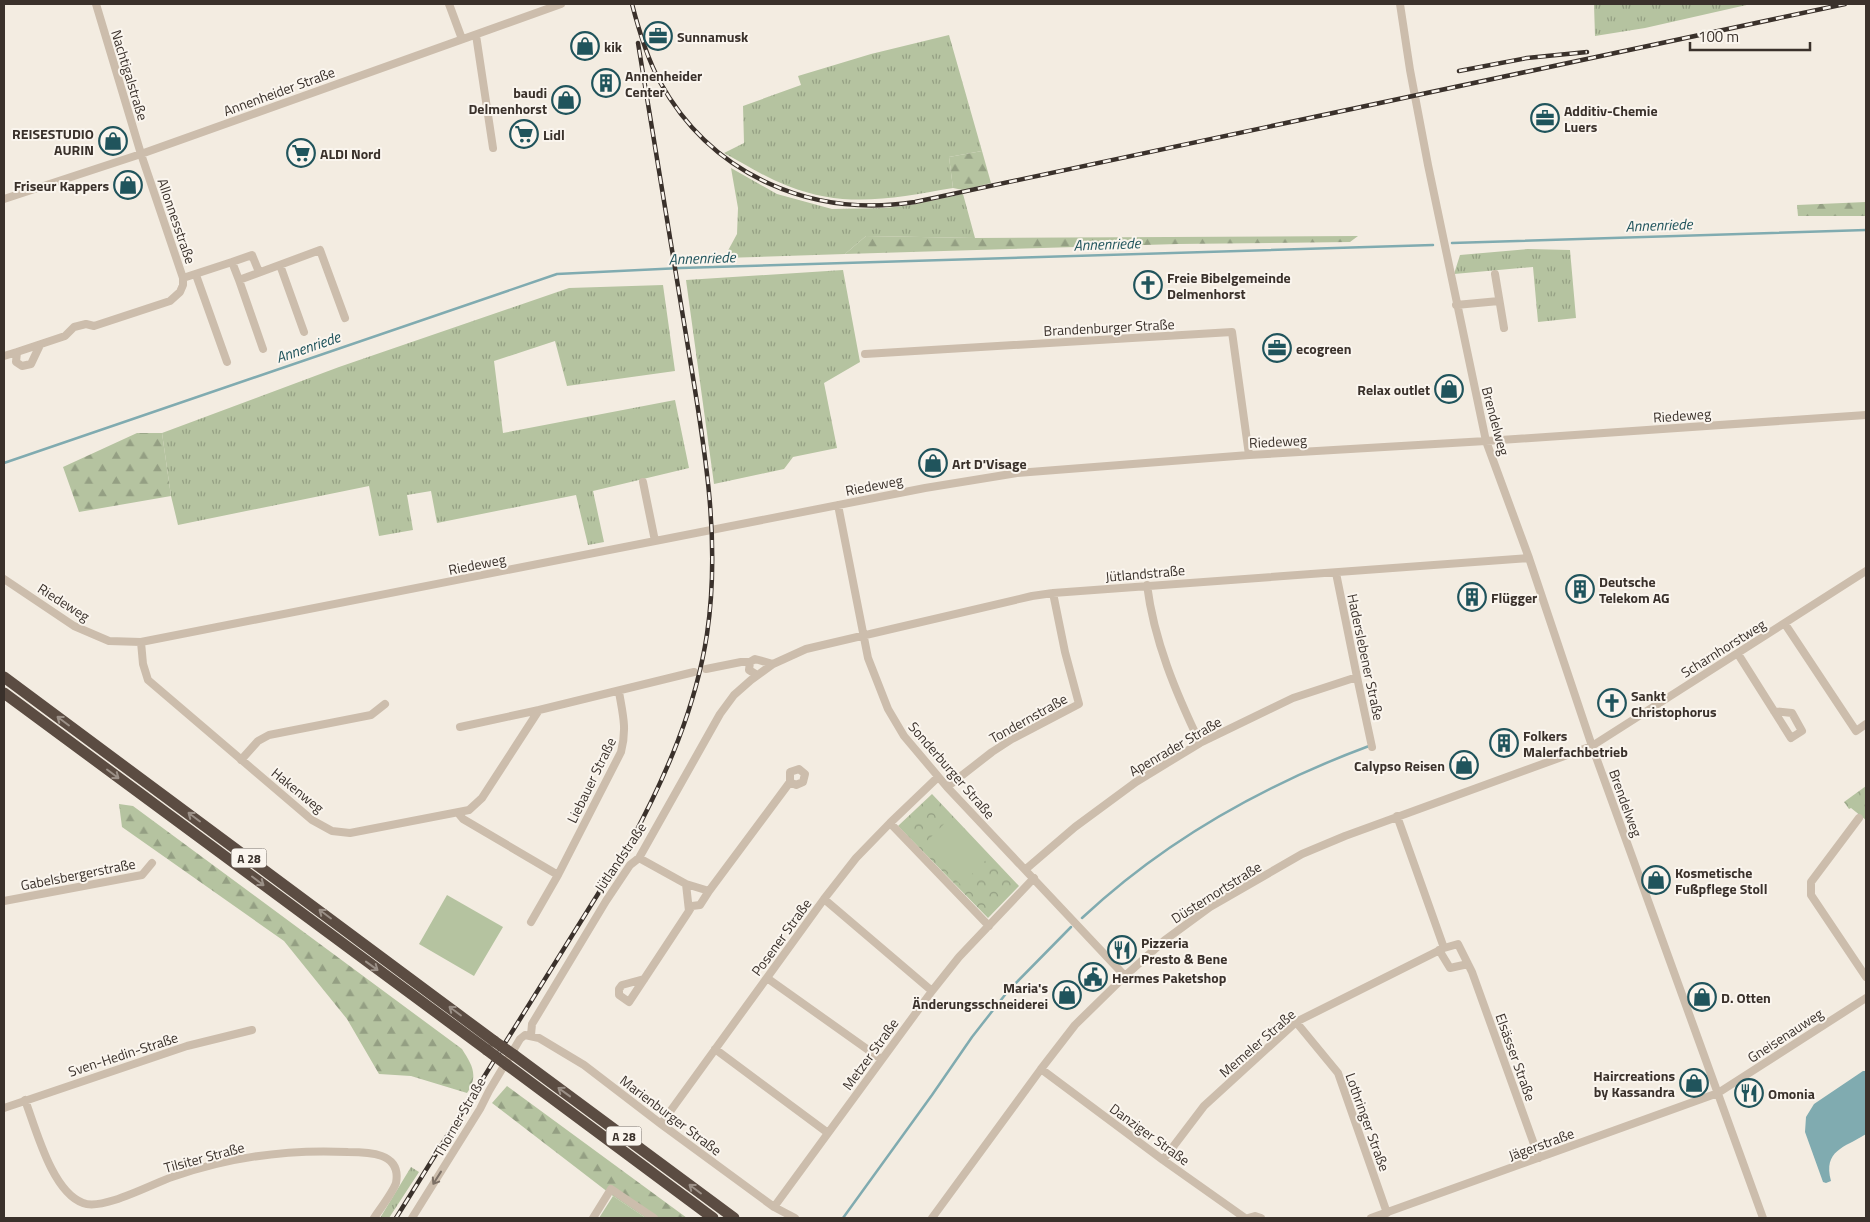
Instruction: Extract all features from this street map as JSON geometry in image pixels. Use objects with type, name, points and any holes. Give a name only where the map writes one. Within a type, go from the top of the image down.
[{"type":"highway","name":"A 28","points":[[4,677],[491,1045],[507,1065],[713,1218]]},
{"type":"highway","name":"A 28","points":[[4,693],[491,1045],[514,1055],[734,1218]]},
{"type":"street","name":"Nachtigalstraße","points":[[96,4],[141,154]]},
{"type":"street","points":[[449,4],[462,39]]},
{"type":"street","name":"Annenheider Straße","points":[[4,199],[141,154],[561,4]]},
{"type":"street","name":"Brendelweg","points":[[1400,4],[1410,70],[1443,243],[1486,441],[1529,558],[1592,746],[1763,1218]]},
{"type":"street","points":[[476,35],[493,148]]},
{"type":"street","name":"Allonnesstraße","points":[[4,356],[65,336],[74,327],[86,324],[94,326],[170,301],[180,292],[183,278],[141,154]]},
{"type":"street","points":[[239,280],[320,250],[345,318]]},
{"type":"street","points":[[183,278],[252,256],[259,272]]},
{"type":"street","points":[[232,262],[263,349]]},
{"type":"street","points":[[280,265],[304,332]]},
{"type":"street","points":[[1494,274],[1504,328]]},
{"type":"street","points":[[196,275],[227,362]]},
{"type":"street","points":[[1456,305],[1499,301]]},
{"type":"street","name":"Brandenburger Straße","points":[[865,354],[1232,332],[1249,455]]},
{"type":"street","points":[[17,352],[16,362],[22,366],[30,364],[40,344]]},
{"type":"street","name":"Riedeweg","points":[[4,579],[74,626],[109,640],[141,642],[838,505],[1017,473],[1249,455],[1866,415]]},
{"type":"street","points":[[643,482],[655,541]]},
{"type":"street","name":"Sonderburger Straße","points":[[838,505],[868,658],[888,709],[904,736],[947,787],[1125,976]]},
{"type":"street","name":"Jütlandstraße","points":[[531,1035],[532,1024],[606,901],[630,866],[639,858],[720,714],[734,695],[773,664],[806,649],[1032,596],[1053,593],[1529,558]]},
{"type":"street","name":"Scharnhorstweg","points":[[1592,746],[1785,624],[1866,570]]},
{"type":"street","name":"Haderslebener Straße","points":[[1336,573],[1372,747]]},
{"type":"street","points":[[1147,585],[1157,636],[1180,700],[1200,743]]},
{"type":"street","name":"Tondernstraße","points":[[947,787],[1006,744],[1079,704],[1065,652],[1053,593]]},
{"type":"street","points":[[1785,624],[1856,730],[1866,724]]},
{"type":"street","name":"Hakenweg","points":[[141,642],[143,664],[148,680],[312,820],[332,831],[350,833],[469,810],[482,798],[539,710]]},
{"type":"street","points":[[1738,654],[1774,711]]},
{"type":"street","name":"Jütlandstraße","points":[[706,669],[755,660],[773,664]]},
{"type":"street","points":[[750,662],[749,670],[757,675]]},
{"type":"street","points":[[460,727],[619,692],[694,672]]},
{"type":"street","name":"Apenrader Straße","points":[[1026,869],[1074,827],[1136,782],[1200,743],[1293,698],[1357,677]]},
{"type":"street","name":"Liebauer Straße","points":[[531,922],[558,875],[621,752],[625,738],[625,725],[619,692]]},
{"type":"street","points":[[241,760],[258,741],[269,736],[371,715],[385,704]]},
{"type":"street","name":"Düsternortstraße","points":[[932,1218],[1041,1069],[1075,1026],[1125,976],[1165,940],[1210,907],[1302,854],[1397,816],[1592,746]]},
{"type":"street","name":"Posener Straße","points":[[661,1124],[856,858],[938,777]]},
{"type":"street","points":[[644,980],[688,911],[692,906],[700,905],[790,782]]},
{"type":"street","points":[[458,813],[463,819],[558,875]]},
{"type":"street","points":[[1397,816],[1441,949],[1450,968],[1468,964]]},
{"type":"street","points":[[1859,818],[1812,882],[1811,895],[1866,976]]},
{"type":"street","points":[[890,823],[989,926]]},
{"type":"street","points":[[639,858],[686,884],[709,891]]},
{"type":"street","name":"Gabelsbergerstraße","points":[[4,901],[142,875],[152,863]]},
{"type":"street","name":"Metzer Straße","points":[[774,1206],[932,991],[959,957],[1034,878]]},
{"type":"street","points":[[686,884],[688,911]]},
{"type":"street","points":[[824,900],[932,991]]},
{"type":"street","name":"Elsässer Straße","points":[[1441,949],[1458,944],[1468,964],[1539,1158]]},
{"type":"street","name":"Memeler Straße","points":[[1163,1160],[1204,1106],[1296,1022],[1441,949]]},
{"type":"street","points":[[767,978],[881,1059]]},
{"type":"street","name":"Gneisenauweg","points":[[1718,1093],[1866,998]]},
{"type":"street","name":"Lothringer Straße","points":[[1296,1022],[1338,1073],[1387,1213]]},
{"type":"street","name":"Sven-Hedin-Straße","points":[[4,1108],[187,1046],[252,1030]]},
{"type":"street","name":"Thorner Straße","points":[[412,1218],[480,1109],[520,1039],[526,1035],[531,1035]]},
{"type":"street","name":"Marienburger Straße","points":[[531,1035],[584,1065],[661,1124],[774,1206],[794,1218]]},
{"type":"street","points":[[715,1049],[828,1132]]},
{"type":"street","name":"Danziger Straße","points":[[1041,1069],[1163,1160],[1247,1218],[1255,1216],[1261,1218]]},
{"type":"street","name":"Jägerstraße","points":[[1371,1218],[1718,1093]]},
{"type":"street","name":"Tilsiter Straße","points":[[25,1100],[56,1180],[73,1198],[86,1204],[106,1203],[174,1177],[239,1158],[286,1151],[320,1150],[376,1153],[390,1161],[396,1170],[396,1184],[374,1218]]},
{"type":"street","points":[[593,1218],[611,1189],[654,1218]]},
{"type":"green space","points":[[1594,4],[1751,4],[1645,28],[1595,36]]},
{"type":"green space","points":[[949,35],[982,151],[949,157],[953,188],[890,198],[850,199],[830,197],[809,193],[780,183],[724,153],[744,143],[743,106],[801,85],[798,76],[871,54]]},
{"type":"green space","points":[[982,151],[991,183],[963,190],[953,188],[949,157]]},
{"type":"green space","points":[[731,168],[777,194],[832,209],[885,208],[911,205],[963,194],[975,238],[866,236],[845,254],[724,258],[737,234],[738,208]]},
{"type":"green space","points":[[1866,202],[1866,216],[1798,216],[1797,205]]},
{"type":"green space","points":[[866,236],[975,238],[1358,236],[1350,242],[1178,244],[845,254]]},
{"type":"green space","points":[[1528,249],[1570,250],[1576,318],[1538,322],[1533,267],[1454,274],[1460,255]]},
{"type":"green space","points":[[843,270],[860,362],[824,383],[837,448],[793,457],[784,469],[714,484],[686,280]]},
{"type":"green space","points":[[663,285],[675,371],[567,386],[555,341],[494,361],[503,433],[675,400],[689,468],[593,491],[604,542],[588,545],[576,495],[437,523],[431,491],[407,495],[413,530],[379,536],[369,486],[178,525],[171,496],[162,433],[339,367],[569,288]]},
{"type":"green space","points":[[137,433],[162,433],[171,496],[79,512],[63,467]]},
{"type":"green space","points":[[1866,786],[1866,820],[1851,808],[1849,809],[1844,802]]},
{"type":"green space","points":[[932,794],[1019,886],[988,918],[898,826]]},
{"type":"green space","points":[[119,804],[133,806],[462,1049],[473,1070],[473,1081],[467,1093],[411,1076],[379,1074],[347,1019],[284,941],[122,827]]},
{"type":"green space","points":[[948,820],[987,859],[961,885],[922,846]]},
{"type":"green space","points":[[447,895],[503,927],[474,976],[419,944]]},
{"type":"green space","points":[[507,1086],[687,1218],[646,1218],[613,1196],[492,1103]]},
{"type":"green space","points":[[411,1167],[419,1172],[389,1218],[380,1218]]},
{"type":"green space","points":[[613,1196],[646,1218],[599,1218]]},
{"type":"water","points":[[1863,1071],[1866,1071],[1866,1134],[1837,1151],[1830,1163],[1831,1181],[1823,1182],[1805,1132],[1806,1117],[1814,1104]]},
{"type":"waterway","name":"Annenriede","points":[[1452,243],[1866,230]]},
{"type":"waterway","name":"Annenriede","points":[[4,463],[557,274],[681,268],[1433,245]]},
{"type":"waterway","points":[[1082,918],[1147,864],[1217,818],[1291,778],[1369,746]]},
{"type":"waterway","points":[[843,1218],[972,1037],[1008,991],[1071,927]]},
{"type":"railway","points":[[632,4],[644,44],[660,82],[682,115],[707,143],[736,165],[768,183],[803,196],[839,203],[877,205],[915,202],[1845,4]]},
{"type":"railway","points":[[396,1218],[631,841],[668,766],[687,714],[702,661],[711,596],[711,521],[708,484],[704,446],[638,43]]},
{"type":"railway","points":[[1459,71],[1527,58],[1587,52]]},
{"type":"place","name":"Sunnamusk","points":[[658,36]]},
{"type":"place","name":"kik","points":[[585,46]]},
{"type":"place","name":"Annenheider Center","points":[[606,83]]},
{"type":"place","name":"baudi Delmenhorst","points":[[566,100]]},
{"type":"place","name":"Additiv-Chemie Luers","points":[[1545,118]]},
{"type":"place","name":"Lidl","points":[[524,134]]},
{"type":"place","name":"REISESTUDIO AURIN","points":[[113,141]]},
{"type":"place","name":"ALDI Nord","points":[[301,153]]},
{"type":"place","name":"Friseur Kappers","points":[[128,185]]},
{"type":"place","name":"Freie Bibelgemeinde Delmenhorst","points":[[1148,285]]},
{"type":"place","name":"ecogreen","points":[[1277,348]]},
{"type":"place","name":"Relax outlet","points":[[1449,389]]},
{"type":"place","name":"Art D'Visage","points":[[933,463]]},
{"type":"place","name":"Deutsche Telekom AG","points":[[1580,589]]},
{"type":"place","name":"Flügger","points":[[1472,597]]},
{"type":"place","name":"Sankt Christophorus","points":[[1612,703]]},
{"type":"place","name":"Folkers Malerfachbetrieb","points":[[1504,743]]},
{"type":"place","name":"Calypso Reisen","points":[[1464,765]]},
{"type":"place","name":"Kosmetische Fußpflege Stoll","points":[[1656,880]]},
{"type":"place","name":"Pizzeria Presto & Bene","points":[[1122,950]]},
{"type":"place","name":"Hermes Paketshop","points":[[1093,977]]},
{"type":"place","name":"Maria's Änderungsschneiderei","points":[[1067,995]]},
{"type":"place","name":"D. Otten","points":[[1702,997]]},
{"type":"place","name":"Haircreations by Kassandra","points":[[1694,1083]]},
{"type":"place","name":"Omonia","points":[[1749,1093]]}]
